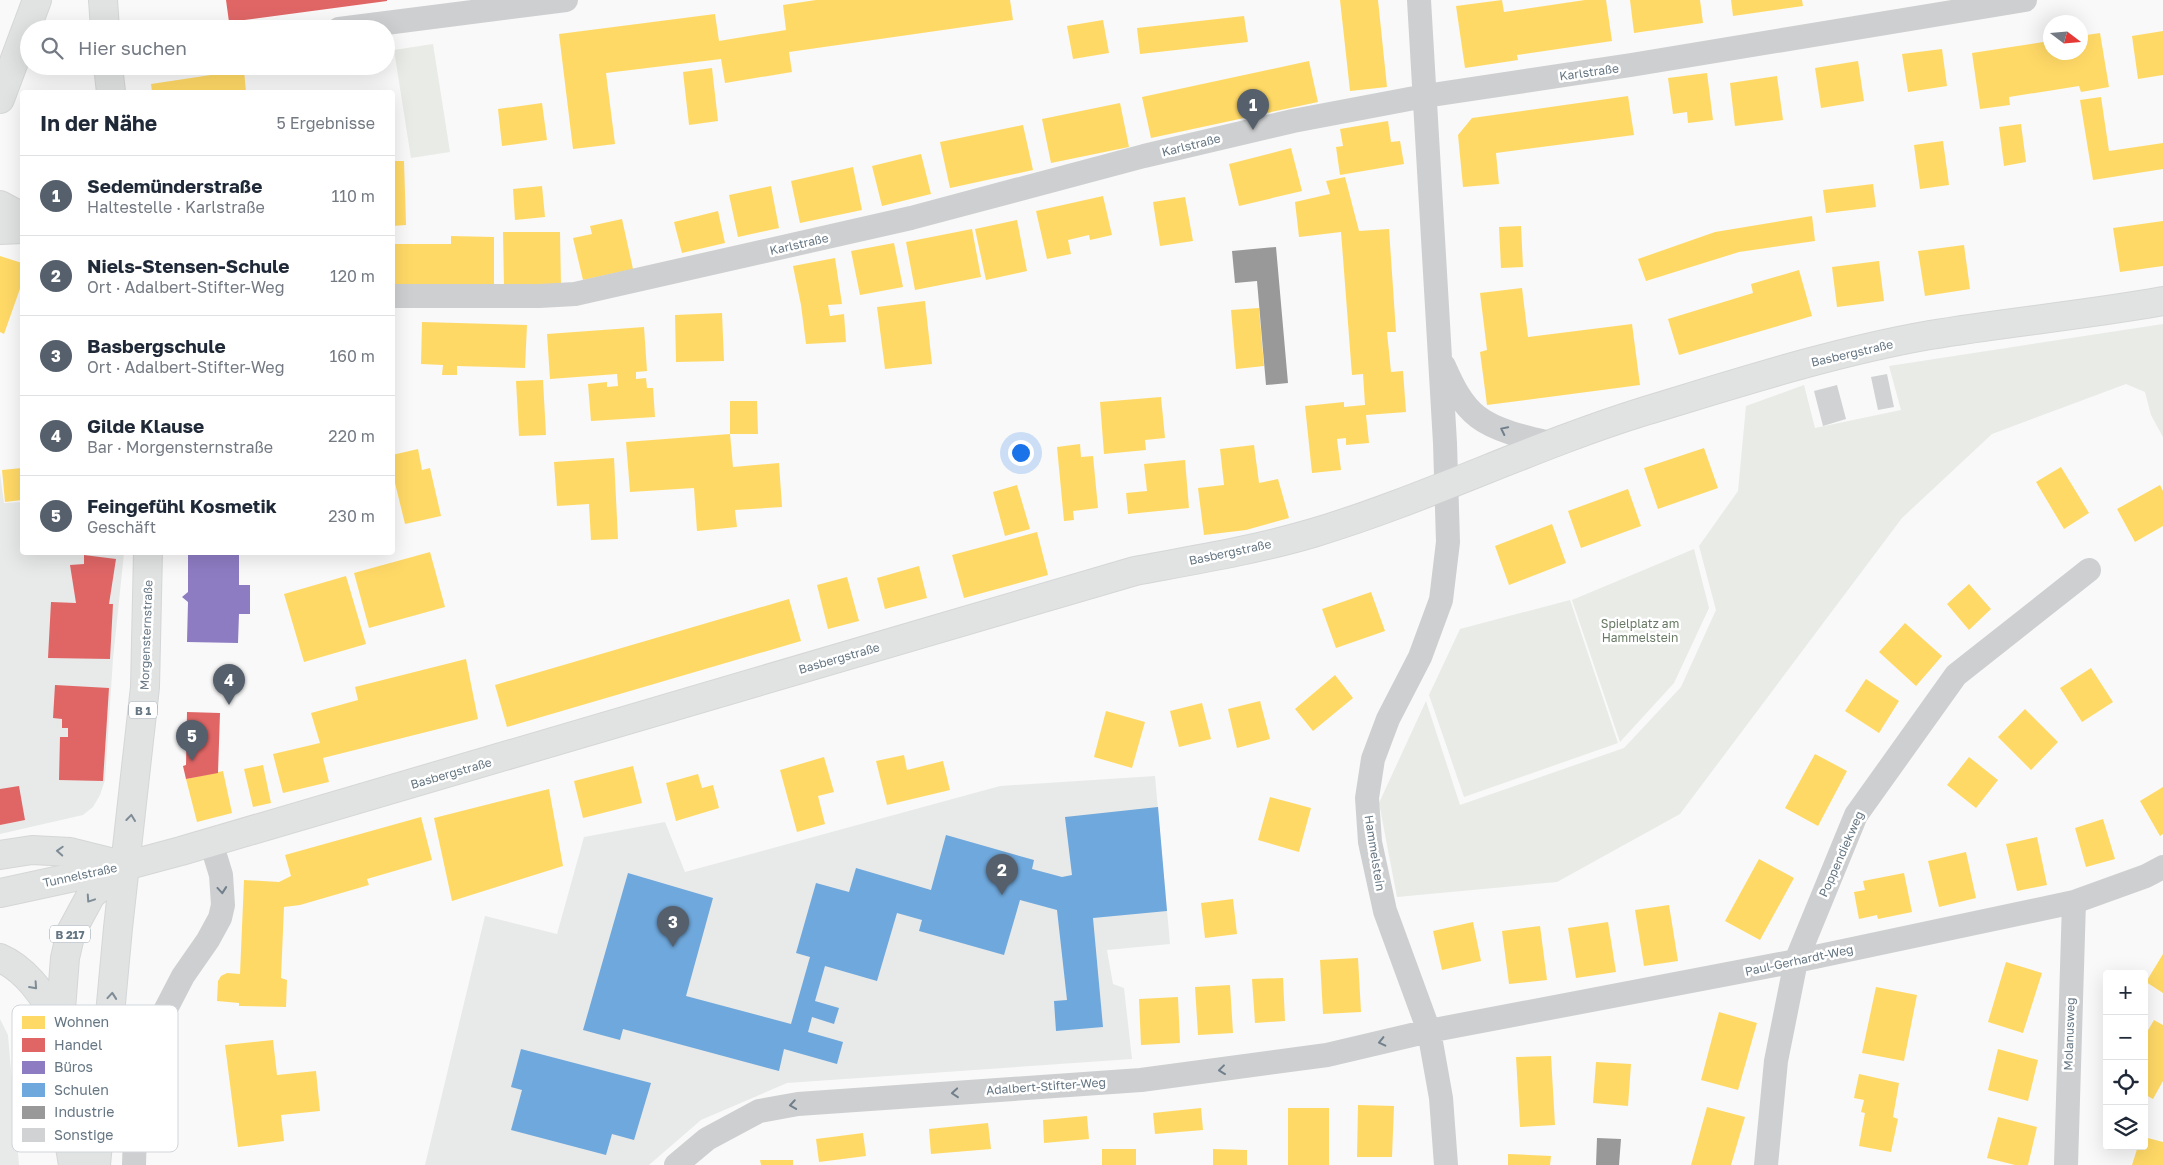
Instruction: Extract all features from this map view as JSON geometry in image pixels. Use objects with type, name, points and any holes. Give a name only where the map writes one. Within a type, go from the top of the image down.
[{"type":"main road","points":[[29,20],[37,0]]},
{"type":"main road","points":[[103,0],[104,20]]},
{"type":"main road","points":[[3,87],[20,44]]},
{"type":"main road","points":[[109,75],[111,90]]},
{"type":"main road","points":[[0,205],[20,216]]},
{"type":"main road","points":[[0,230],[20,229]]},
{"type":"main road","name":"Basbergstraße","points":[[125,866],[1135,571],[1247,550],[1313,533],[1447,486],[1550,443],[1641,412],[1830,357],[1928,336],[2163,301]]},
{"type":"main road","name":"Morgensternstraße","points":[[112,1005],[145,687],[148,555]]},
{"type":"main road","name":"Tunnelstraße","points":[[0,855],[32,850],[70,852],[125,866]]},
{"type":"main road","name":"Tunnelstraße","points":[[0,893],[125,866]]},
{"type":"main road","name":"B 217","points":[[61,1005],[65,958],[71,932],[91,895],[125,866]]},
{"type":"main road","name":"B 217","points":[[0,958],[9,962],[23,973],[49,1005]]},
{"type":"main road","name":"B 217","points":[[70,1152],[72,1165]]},
{"type":"main road","name":"Morgensternstraße","points":[[96,1165],[97,1152]]},
{"type":"street","points":[[395,22],[566,0]]},
{"type":"street","name":"Hammelstein","points":[[1419,0],[1447,486],[1448,542],[1441,600],[1420,657],[1388,720],[1379,743],[1373,759],[1366,798],[1370,842],[1385,912],[1429,1031],[1441,1098],[1446,1165]]},
{"type":"street","name":"Karlstraße","points":[[395,296],[539,296],[576,294],[911,218],[1144,156],[1269,126],[1425,96],[1631,65],[2025,0]]},
{"type":"street","points":[[1439,355],[1456,392],[1478,417],[1513,434],[1550,443]]},
{"type":"street","name":"Poppendiekweg","points":[[1766,1165],[1776,1061],[1796,961],[1856,815],[1956,674],[2089,570]]},
{"type":"street","points":[[168,1005],[183,976],[208,940],[220,918],[223,905],[221,875],[211,842]]},
{"type":"street","name":"Paul-Gerhardt-Weg","points":[[1429,1031],[1796,961],[2074,902],[2146,876],[2163,867]]},
{"type":"street","name":"Molanusweg","points":[[2066,1165],[2074,902]]},
{"type":"street","name":"Adalbert-Stifter-Weg","points":[[676,1165],[707,1139],[759,1111],[798,1104],[1141,1080],[1327,1055],[1429,1031]]},
{"type":"street","points":[[134,1152],[134,1165]]},
{"type":"shaded area","points":[[0,473],[4,503],[20,502],[20,555],[124,555],[113,659],[105,780],[100,795],[93,807],[83,815],[0,834]]},
{"type":"shaded area","points":[[1155,776],[1170,944],[1107,950],[1113,984],[1124,988],[1132,1059],[787,1083],[701,1120],[649,1165],[425,1165],[485,916],[557,934],[584,837],[665,822],[685,872],[1000,786]]},
{"type":"shaded area","points":[[0,1019],[8,1035],[12,1082],[12,1152],[18,1152],[19,1165],[0,1165]]},
{"type":"green space","points":[[433,44],[450,152],[411,158],[395,50]]},
{"type":"green space","points":[[2163,324],[2163,437],[2151,415],[2145,392],[2126,384],[1992,434],[1902,518],[1680,814],[1557,882],[1397,897],[1379,803],[1426,701],[1460,805],[1624,748],[1681,687],[1716,610],[1699,546],[1738,491],[1746,406],[1804,385],[1815,428],[1901,410],[1889,366]]},
{"type":"green space","name":"Spielplatz am Hammelstein","points":[[1694,549],[1709,608],[1674,683],[1620,742],[1572,600]]},
{"type":"green space","points":[[1570,600],[1618,743],[1464,797],[1429,695],[1460,629]]},
{"type":"building: Wohnen","points":[[816,0],[1010,0],[1013,20],[789,52],[792,72],[725,83],[721,59],[606,73],[615,144],[573,149],[559,34],[715,14],[719,41],[786,30],[783,5]]},
{"type":"building: Wohnen","points":[[1340,0],[1378,0],[1387,87],[1350,91]]},
{"type":"building: Wohnen","points":[[1502,0],[1504,12],[1585,0],[1606,0],[1612,41],[1517,55],[1518,60],[1465,68],[1456,6]]},
{"type":"building: Wohnen","points":[[1630,0],[1700,0],[1703,23],[1634,33]]},
{"type":"building: Wohnen","points":[[1731,0],[1802,0],[1803,6],[1733,16]]},
{"type":"building: Wohnen","points":[[1244,16],[1248,42],[1140,54],[1137,28]]},
{"type":"building: Wohnen","points":[[1103,20],[1109,53],[1073,59],[1067,26]]},
{"type":"building: Wohnen","points":[[2163,31],[2163,75],[2138,79],[2132,36]]},
{"type":"building: Wohnen","points":[[2100,33],[2109,87],[2081,92],[2079,86],[2009,97],[2010,105],[1980,109],[1972,53],[2043,42],[2043,60],[2088,60],[2088,35]]},
{"type":"building: Wohnen","points":[[1942,49],[1947,86],[1908,92],[1902,54]]},
{"type":"building: Wohnen","points":[[1309,61],[1318,102],[1151,138],[1142,97]]},
{"type":"building: Wohnen","points":[[1858,61],[1864,101],[1821,108],[1815,68]]},
{"type":"building: Wohnen","points":[[712,68],[718,121],[689,125],[683,72]]},
{"type":"building: Wohnen","points":[[1707,73],[1713,120],[1688,123],[1687,112],[1673,114],[1668,78]]},
{"type":"building: Wohnen","points":[[211,75],[244,75],[246,90],[152,90],[151,84]]},
{"type":"building: Wohnen","points":[[1777,76],[1783,120],[1735,126],[1730,83]]},
{"type":"building: Wohnen","points":[[1628,96],[1634,135],[1496,153],[1499,184],[1463,187],[1458,135],[1472,118]]},
{"type":"building: Wohnen","points":[[2101,97],[2109,151],[2163,143],[2163,169],[2093,180],[2080,100]]},
{"type":"building: Wohnen","points":[[542,103],[547,140],[502,146],[498,109]]},
{"type":"building: Wohnen","points":[[1120,103],[1129,147],[1051,163],[1042,119]]},
{"type":"building: Wohnen","points":[[1388,121],[1391,142],[1400,141],[1404,164],[1340,175],[1336,147],[1343,146],[1340,129]]},
{"type":"building: Wohnen","points":[[2021,124],[2026,162],[2004,166],[1999,127]]},
{"type":"building: Wohnen","points":[[1023,125],[1033,170],[950,188],[940,142]]},
{"type":"building: Wohnen","points":[[1943,141],[1949,185],[1920,189],[1914,145]]},
{"type":"building: Wohnen","points":[[1291,148],[1302,191],[1239,206],[1229,164]]},
{"type":"building: Wohnen","points":[[921,154],[931,194],[882,206],[872,166]]},
{"type":"building: Wohnen","points":[[395,161],[404,161],[406,225],[395,226]]},
{"type":"building: Wohnen","points":[[853,167],[862,210],[800,223],[791,181]]},
{"type":"building: Wohnen","points":[[1345,177],[1359,231],[1389,229],[1396,332],[1387,332],[1391,372],[1403,371],[1406,412],[1366,415],[1369,443],[1346,445],[1346,438],[1337,439],[1341,470],[1312,473],[1305,406],[1344,402],[1344,407],[1365,405],[1363,374],[1352,375],[1341,232],[1299,237],[1295,202],[1330,194],[1326,181]]},
{"type":"building: Wohnen","points":[[1873,184],[1876,207],[1826,213],[1823,190]]},
{"type":"building: Wohnen","points":[[542,186],[545,217],[515,220],[513,189]]},
{"type":"building: Wohnen","points":[[771,186],[779,228],[738,237],[729,195]]},
{"type":"building: Wohnen","points":[[1103,196],[1112,235],[1090,240],[1089,235],[1068,240],[1071,254],[1047,259],[1036,211]]},
{"type":"building: Wohnen","points":[[1185,197],[1193,241],[1160,246],[1153,202]]},
{"type":"building: Wohnen","points":[[718,211],[725,243],[682,253],[674,222]]},
{"type":"building: Wohnen","points":[[1812,216],[1815,241],[1739,252],[1646,281],[1638,259],[1715,232]]},
{"type":"building: Wohnen","points":[[622,219],[633,269],[583,280],[573,238],[592,234],[590,226]]},
{"type":"building: Wohnen","points":[[1017,220],[1027,271],[986,280],[975,229]]},
{"type":"building: Wohnen","points":[[2163,221],[2163,266],[2120,272],[2113,228]]},
{"type":"building: Wohnen","points":[[1521,226],[1523,267],[1501,268],[1499,227]]},
{"type":"building: Wohnen","points":[[972,229],[981,277],[915,290],[906,242]]},
{"type":"building: Wohnen","points":[[503,232],[560,232],[561,286],[504,287]]},
{"type":"building: Wohnen","points":[[451,236],[494,237],[494,286],[395,286],[395,244],[451,244]]},
{"type":"building: Wohnen","points":[[894,243],[903,287],[860,295],[851,251]]},
{"type":"building: Wohnen","points":[[1964,245],[1970,289],[1925,296],[1918,251]]},
{"type":"building: Wohnen","points":[[0,256],[20,262],[20,289],[4,334],[0,332]]},
{"type":"building: Wohnen","points":[[835,258],[842,304],[828,305],[830,316],[844,314],[846,342],[806,344],[793,266]]},
{"type":"building: Wohnen","points":[[1879,261],[1884,301],[1837,307],[1832,267]]},
{"type":"building: Wohnen","points":[[1799,270],[1812,316],[1679,355],[1668,319],[1753,293],[1751,284]]},
{"type":"building: Wohnen","points":[[1522,288],[1528,337],[1632,324],[1640,385],[1487,405],[1480,352],[1487,350],[1480,293]]},
{"type":"building: Wohnen","points":[[925,301],[932,364],[885,369],[877,307]]},
{"type":"building: Wohnen","points":[[1259,308],[1264,366],[1236,369],[1231,310]]},
{"type":"building: Wohnen","points":[[722,313],[724,361],[676,362],[675,315]]},
{"type":"building: Wohnen","points":[[422,322],[527,325],[525,368],[457,366],[457,375],[442,375],[443,365],[421,364]]},
{"type":"building: Wohnen","points":[[644,327],[647,371],[636,372],[636,379],[646,378],[647,388],[653,388],[655,417],[591,421],[588,384],[607,382],[607,387],[618,386],[617,374],[550,379],[547,334]]},
{"type":"building: Wohnen","points":[[543,380],[546,435],[519,436],[516,381]]},
{"type":"building: Wohnen","points":[[1161,397],[1165,438],[1145,440],[1146,450],[1104,454],[1100,402]]},
{"type":"building: Wohnen","points":[[730,401],[757,401],[758,434],[730,434]]},
{"type":"building: Wohnen","points":[[730,434],[733,467],[779,463],[782,507],[735,510],[737,527],[697,531],[694,488],[630,492],[626,442]]},
{"type":"building: Wohnen","points":[[1080,444],[1081,457],[1093,456],[1098,508],[1073,511],[1074,520],[1064,521],[1057,447]]},
{"type":"building: Wohnen","points":[[1254,445],[1259,483],[1278,479],[1289,518],[1246,530],[1204,535],[1198,488],[1224,485],[1220,449]]},
{"type":"building: Wohnen","points":[[1704,448],[1718,488],[1658,509],[1644,468]]},
{"type":"building: Wohnen","points":[[418,449],[422,470],[430,468],[441,516],[405,524],[395,483],[395,454]]},
{"type":"building: Wohnen","points":[[614,458],[618,539],[591,540],[589,504],[557,506],[554,462]]},
{"type":"building: Wohnen","points":[[1185,460],[1189,508],[1128,514],[1126,493],[1147,491],[1144,464]]},
{"type":"building: Wohnen","points":[[2061,467],[2089,513],[2064,529],[2036,482]]},
{"type":"building: Wohnen","points":[[20,468],[20,500],[5,502],[2,470]]},
{"type":"building: Wohnen","points":[[1017,485],[1030,529],[1005,536],[993,492]]},
{"type":"building: Wohnen","points":[[2160,485],[2163,491],[2163,526],[2135,542],[2117,509]]},
{"type":"building: Wohnen","points":[[1628,489],[1641,526],[1581,548],[1568,511]]},
{"type":"building: Wohnen","points":[[1552,524],[1566,563],[1509,585],[1495,546]]},
{"type":"building: Wohnen","points":[[1037,532],[1048,575],[964,598],[952,555]]},
{"type":"building: Wohnen","points":[[430,552],[445,607],[369,628],[354,573]]},
{"type":"building: Wohnen","points":[[919,566],[927,598],[885,609],[877,578]]},
{"type":"building: Wohnen","points":[[346,576],[366,644],[304,662],[284,594]]},
{"type":"building: Wohnen","points":[[847,577],[859,621],[828,629],[817,585]]},
{"type":"building: Wohnen","points":[[1969,584],[1991,609],[1969,630],[1947,604]]},
{"type":"building: Wohnen","points":[[1371,592],[1385,631],[1336,648],[1322,609]]},
{"type":"building: Wohnen","points":[[789,599],[801,641],[507,727],[495,685]]},
{"type":"building: Wohnen","points":[[1905,623],[1942,656],[1916,686],[1879,652]]},
{"type":"building: Wohnen","points":[[466,659],[478,719],[323,758],[329,782],[283,793],[273,754],[320,743],[311,713],[358,700],[355,687]]},
{"type":"building: Wohnen","points":[[2091,668],[2113,702],[2082,722],[2060,688]]},
{"type":"building: Wohnen","points":[[1335,675],[1353,698],[1313,731],[1295,709]]},
{"type":"building: Wohnen","points":[[1866,679],[1899,701],[1879,733],[1845,711]]},
{"type":"building: Wohnen","points":[[1260,701],[1270,739],[1237,748],[1228,709]]},
{"type":"building: Wohnen","points":[[1202,703],[1211,739],[1179,747],[1170,711]]},
{"type":"building: Wohnen","points":[[2025,709],[2058,742],[2031,770],[1998,737]]},
{"type":"building: Wohnen","points":[[1106,711],[1145,722],[1132,768],[1094,757]]},
{"type":"building: Wohnen","points":[[1815,754],[1847,771],[1818,826],[1785,808]]},
{"type":"building: Wohnen","points":[[904,755],[907,770],[943,761],[950,790],[887,805],[876,761]]},
{"type":"building: Wohnen","points":[[824,757],[834,792],[818,796],[825,824],[797,832],[780,770]]},
{"type":"building: Wohnen","points":[[1969,757],[1998,780],[1976,808],[1947,785]]},
{"type":"building: Wohnen","points":[[263,765],[271,803],[253,807],[244,769]]},
{"type":"building: Wohnen","points":[[633,766],[642,803],[583,818],[574,781]]},
{"type":"building: Wohnen","points":[[223,771],[232,813],[197,822],[186,779]]},
{"type":"building: Wohnen","points":[[698,774],[702,788],[713,785],[719,808],[676,821],[666,783]]},
{"type":"building: Wohnen","points":[[2163,787],[2163,834],[2160,836],[2140,801]]},
{"type":"building: Wohnen","points":[[549,789],[563,866],[452,901],[434,818]]},
{"type":"building: Wohnen","points":[[1270,797],[1311,808],[1299,852],[1258,840]]},
{"type":"building: Wohnen","points":[[421,817],[432,860],[367,879],[369,885],[300,905],[284,907],[281,978],[287,980],[286,1007],[239,1006],[239,1003],[217,1001],[218,981],[221,976],[227,973],[240,974],[244,880],[279,882],[291,876],[285,855]]},
{"type":"building: Wohnen","points":[[2103,819],[2115,859],[2086,867],[2075,828]]},
{"type":"building: Wohnen","points":[[2037,837],[2047,885],[2017,891],[2006,844]]},
{"type":"building: Wohnen","points":[[1966,852],[1976,898],[1939,907],[1928,861]]},
{"type":"building: Wohnen","points":[[1759,859],[1794,878],[1760,940],[1725,921]]},
{"type":"building: Wohnen","points":[[1904,873],[1912,912],[1878,919],[1877,915],[1859,919],[1854,892],[1865,890],[1863,881]]},
{"type":"building: Wohnen","points":[[1233,899],[1237,934],[1205,938],[1201,903]]},
{"type":"building: Wohnen","points":[[1669,905],[1678,961],[1644,966],[1635,910]]},
{"type":"building: Wohnen","points":[[1473,922],[1481,961],[1442,970],[1433,931]]},
{"type":"building: Wohnen","points":[[1608,922],[1616,972],[1576,978],[1568,928]]},
{"type":"building: Wohnen","points":[[1540,926],[1547,980],[1509,984],[1502,931]]},
{"type":"building: Wohnen","points":[[2163,954],[2163,993],[2148,983],[2148,979]]},
{"type":"building: Wohnen","points":[[1358,958],[1361,1012],[1323,1014],[1320,960]]},
{"type":"building: Wohnen","points":[[2006,962],[2042,973],[2023,1033],[1988,1022]]},
{"type":"building: Wohnen","points":[[1283,978],[1285,1021],[1255,1023],[1252,979]]},
{"type":"building: Wohnen","points":[[1230,985],[1233,1033],[1198,1035],[1195,987]]},
{"type":"building: Wohnen","points":[[1876,987],[1917,995],[1904,1061],[1862,1053]]},
{"type":"building: Wohnen","points":[[1178,997],[1180,1043],[1141,1045],[1139,999]]},
{"type":"building: Wohnen","points":[[1719,1012],[1757,1023],[1738,1090],[1701,1080]]},
{"type":"building: Wohnen","points":[[2154,1020],[2163,1025],[2163,1081],[2153,1099],[2148,1096],[2148,1030]]},
{"type":"building: Wohnen","points":[[273,1040],[277,1075],[316,1071],[320,1111],[281,1115],[284,1141],[238,1147],[225,1045]]},
{"type":"building: Wohnen","points":[[1998,1049],[2038,1060],[2028,1101],[1988,1090]]},
{"type":"building: Wohnen","points":[[1551,1056],[1555,1125],[1520,1127],[1516,1057]]},
{"type":"building: Wohnen","points":[[1596,1062],[1631,1064],[1628,1106],[1593,1103]]},
{"type":"building: Wohnen","points":[[1859,1074],[1899,1083],[1893,1117],[1898,1119],[1891,1152],[1859,1146],[1865,1113],[1861,1112],[1864,1100],[1854,1098]]},
{"type":"building: Wohnen","points":[[1358,1105],[1394,1106],[1392,1157],[1357,1157]]},
{"type":"building: Wohnen","points":[[1707,1107],[1745,1117],[1731,1165],[1691,1165]]},
{"type":"building: Wohnen","points":[[1201,1108],[1203,1130],[1155,1134],[1153,1113]]},
{"type":"building: Wohnen","points":[[1288,1108],[1329,1108],[1329,1165],[1288,1165]]},
{"type":"building: Wohnen","points":[[1087,1116],[1089,1139],[1044,1143],[1043,1120]]},
{"type":"building: Wohnen","points":[[1998,1117],[2037,1127],[2028,1165],[2015,1165],[1987,1158]]},
{"type":"building: Wohnen","points":[[988,1123],[991,1149],[931,1154],[929,1129]]},
{"type":"building: Wohnen","points":[[863,1133],[866,1156],[819,1162],[816,1139]]},
{"type":"building: Wohnen","points":[[2148,1138],[2163,1142],[2163,1165],[2132,1165],[2137,1150],[2148,1150]]},
{"type":"building: Wohnen","points":[[1102,1149],[1136,1149],[1136,1165],[1102,1165]]},
{"type":"building: Wohnen","points":[[1213,1149],[1247,1150],[1247,1165],[1213,1165]]},
{"type":"building: Wohnen","points":[[1508,1154],[1551,1156],[1550,1165],[1508,1165]]},
{"type":"building: Wohnen","points":[[760,1160],[793,1160],[793,1165],[761,1165]]},
{"type":"building: Handel","points":[[226,0],[387,0],[244,20],[229,20]]},
{"type":"building: Handel","points":[[84,555],[116,559],[109,604],[113,604],[110,659],[48,658],[51,602],[76,603],[70,565],[84,564]]},
{"type":"building: Handel","points":[[55,685],[109,688],[103,781],[59,780],[60,737],[68,737],[68,728],[62,728],[62,719],[53,718]]},
{"type":"building: Handel","points":[[187,712],[220,713],[218,773],[186,779],[183,766],[186,765]]},
{"type":"building: Handel","points":[[19,786],[25,820],[0,825],[0,789]]},
{"type":"building: Büros","points":[[188,555],[239,555],[239,585],[250,585],[250,614],[239,614],[238,643],[187,642],[188,602],[182,597],[188,592]]},
{"type":"building: Schulen","points":[[1158,807],[1167,911],[1093,918],[1103,1027],[1056,1031],[1054,1001],[1067,1000],[1057,910],[1020,900],[1004,955],[919,931],[922,920],[897,913],[877,981],[825,966],[815,1001],[839,1008],[834,1024],[812,1017],[808,1032],[843,1042],[837,1064],[784,1049],[779,1071],[623,1029],[620,1040],[583,1030],[628,873],[713,898],[686,996],[791,1024],[810,957],[796,953],[816,883],[849,892],[856,868],[931,890],[946,835],[1034,860],[1032,869],[1062,877],[1072,875],[1065,817]]},
{"type":"building: Schulen","points":[[521,1049],[651,1083],[634,1140],[612,1134],[606,1155],[511,1130],[522,1090],[511,1087]]},
{"type":"building: Industrie","points":[[1276,247],[1288,383],[1266,385],[1257,281],[1235,283],[1232,251]]},
{"type":"building: Industrie","points":[[1597,1138],[1621,1139],[1619,1165],[1596,1165]]},
{"type":"building: Sonstige","points":[[1887,374],[1894,407],[1878,410],[1871,377]]},
{"type":"building: Sonstige","points":[[1837,385],[1846,419],[1823,426],[1814,391]]},
{"type":"place","name":"Sedemünderstraße","points":[[1253,130]]},
{"type":"place","name":"Gilde Klause","points":[[229,705]]},
{"type":"place","name":"Feingefühl Kosmetik","points":[[192,761]]},
{"type":"place","name":"Niels-Stensen-Schule","points":[[1002,895]]},
{"type":"place","name":"Basbergschule","points":[[673,947]]}]
